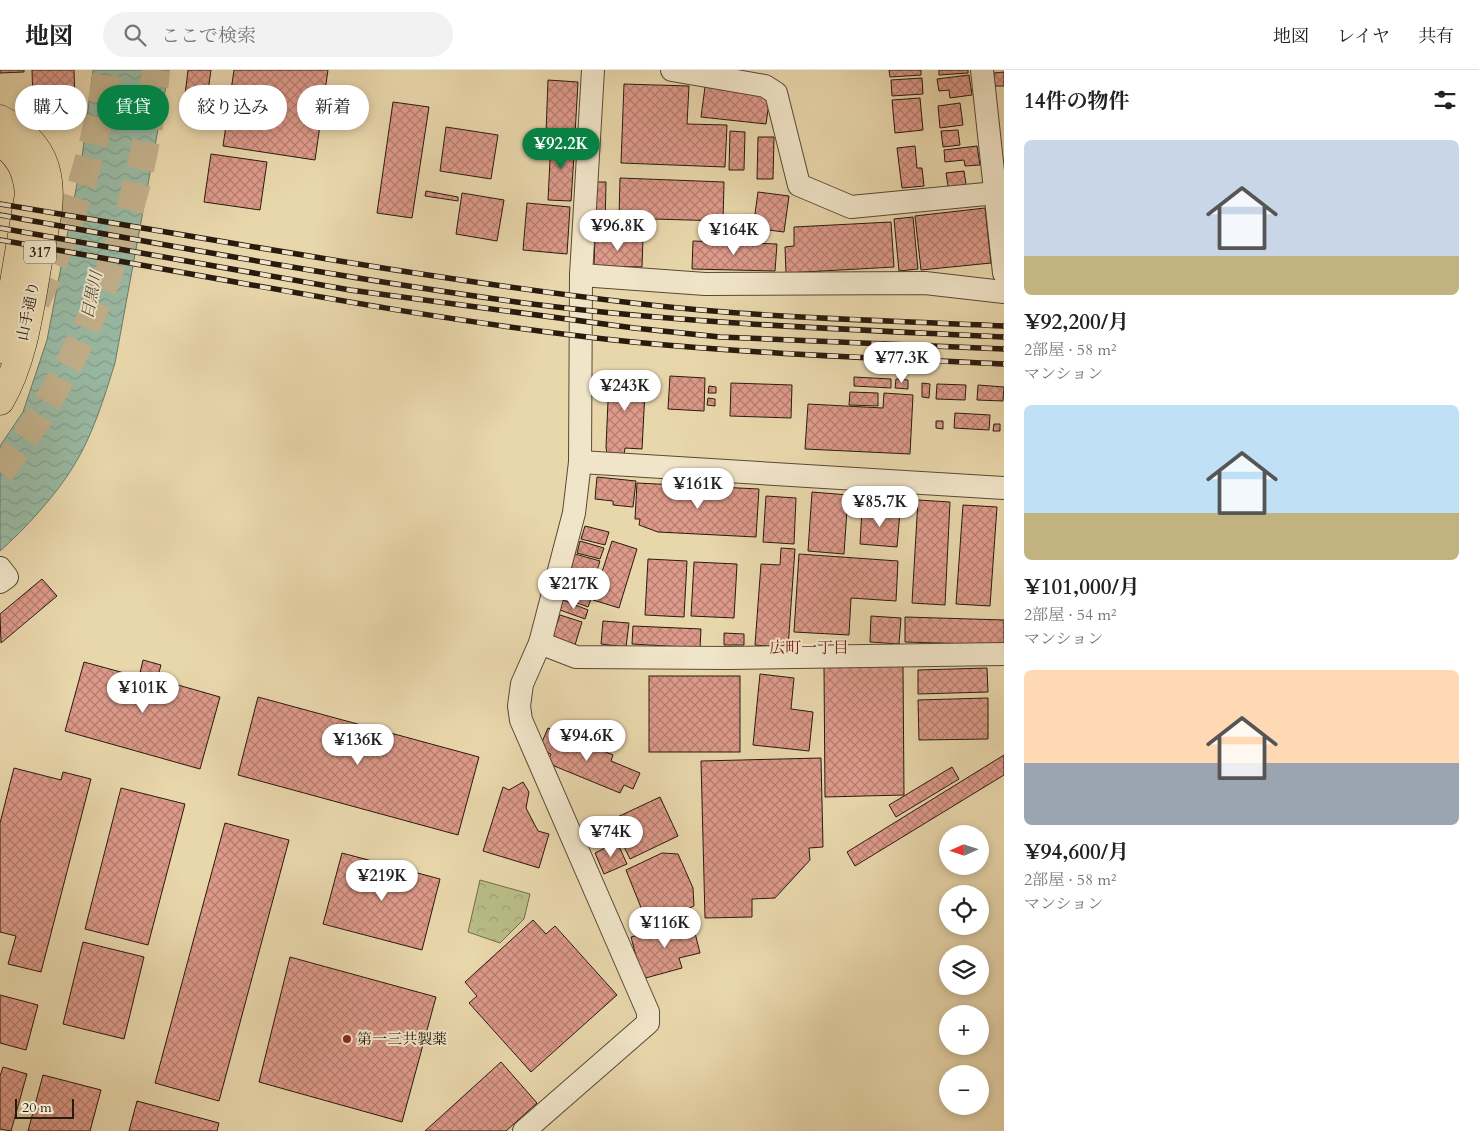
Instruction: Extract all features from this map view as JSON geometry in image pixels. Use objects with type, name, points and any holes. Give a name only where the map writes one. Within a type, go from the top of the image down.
[{"type":"main road","name":"山手通り","points":[[0,119],[23,133],[42,158],[47,175],[48,195],[46,217],[25,331],[16,364],[0,401]]},
{"type":"main road","name":"山手通り","points":[[0,142],[18,157],[28,180],[28,194],[9,258],[0,349]]},
{"type":"street","points":[[524,1131],[648,1023],[648,1012],[521,720],[519,706],[522,684],[540,643],[574,513],[580,462],[581,276],[593,70]]},
{"type":"street","points":[[672,70],[765,86],[776,93],[799,185],[851,207],[996,193]]},
{"type":"street","points":[[982,70],[997,140],[996,193],[1001,218],[1004,273]]},
{"type":"street","points":[[581,276],[705,284],[925,283],[1004,292]]},
{"type":"street","points":[[580,462],[1004,488]]},
{"type":"street","points":[[0,568],[6,576],[0,582]]},
{"type":"street","points":[[540,643],[576,657],[727,658],[1004,654]]},
{"type":"green space","points":[[480,880],[530,894],[524,919],[500,943],[468,932]]},
{"type":"water","name":"目黒川","points":[[93,70],[169,70],[166,85],[97,85],[97,130],[158,130],[115,363],[92,429],[73,467],[40,511],[0,551],[0,446],[23,412],[47,340],[82,158]]},
{"type":"building","points":[[0,70],[24,70],[24,72],[0,73]]},
{"type":"building","points":[[32,70],[74,70],[75,85],[32,85]]},
{"type":"building","points":[[188,70],[211,70],[209,85],[186,85]]},
{"type":"building","points":[[234,70],[328,70],[326,85],[297,85],[297,130],[319,130],[315,160],[223,146],[225,130],[287,130],[287,85],[232,85]]},
{"type":"building","points":[[889,70],[921,70],[921,75],[890,77]]},
{"type":"building","points":[[939,70],[968,70],[968,73],[939,75]]},
{"type":"building","points":[[1004,72],[1004,86],[994,86],[994,73]]},
{"type":"building","points":[[969,75],[972,95],[950,98],[949,90],[939,91],[937,79]]},
{"type":"building","points":[[922,78],[923,94],[892,96],[891,80]]},
{"type":"building","points":[[548,80],[578,82],[575,134],[546,133]]},
{"type":"building","points":[[624,84],[689,86],[687,124],[727,125],[725,167],[621,163]]},
{"type":"building","points":[[705,87],[758,93],[769,103],[766,124],[701,117]]},
{"type":"building","points":[[920,98],[923,130],[895,133],[892,100]]},
{"type":"building","points":[[393,102],[429,107],[412,218],[377,213]]},
{"type":"building","points":[[960,103],[963,125],[940,128],[938,106]]},
{"type":"building","points":[[446,127],[498,135],[491,179],[440,171]]},
{"type":"building","points":[[958,130],[960,145],[943,147],[941,131]]},
{"type":"building","points":[[730,131],[745,132],[744,170],[729,170]]},
{"type":"building","points":[[758,137],[774,137],[773,179],[757,179]]},
{"type":"building","points":[[551,139],[575,140],[571,201],[548,200]]},
{"type":"building","points":[[915,146],[917,168],[922,168],[924,186],[902,188],[897,148]]},
{"type":"building","points":[[977,146],[980,165],[965,166],[964,160],[945,162],[944,150]]},
{"type":"building","points":[[211,154],[267,162],[260,210],[204,202]]},
{"type":"building","points":[[964,171],[967,191],[949,193],[946,173]]},
{"type":"building","points":[[620,178],[724,182],[723,221],[619,218]]},
{"type":"building","points":[[595,182],[606,182],[605,228],[594,228]]},
{"type":"building","points":[[426,191],[458,197],[458,201],[425,196]]},
{"type":"building","points":[[758,192],[789,196],[784,232],[753,228]]},
{"type":"building","points":[[462,193],[504,200],[497,241],[456,234]]},
{"type":"building","points":[[527,203],[570,207],[567,254],[523,250]]},
{"type":"building","points":[[985,208],[991,263],[921,270],[915,216]]},
{"type":"building","points":[[913,217],[918,269],[899,271],[894,219]]},
{"type":"building","points":[[891,222],[894,267],[786,273],[785,247],[794,246],[794,227]]},
{"type":"building","points":[[595,236],[643,238],[642,267],[594,266]]},
{"type":"building","points":[[693,241],[777,244],[775,271],[692,269]]},
{"type":"building","points":[[612,371],[646,373],[642,449],[625,448],[624,455],[607,454],[606,447],[609,378],[611,378]]},
{"type":"building","points":[[670,376],[705,378],[704,411],[668,409]]},
{"type":"building","points":[[854,377],[891,379],[891,388],[854,386]]},
{"type":"building","points":[[896,379],[908,380],[908,389],[895,388]]},
{"type":"building","points":[[731,383],[792,385],[791,418],[730,416]]},
{"type":"building","points":[[922,383],[930,384],[929,398],[922,397]]},
{"type":"building","points":[[937,384],[966,385],[965,400],[936,399]]},
{"type":"building","points":[[978,385],[1004,387],[1003,401],[977,400]]},
{"type":"building","points":[[709,386],[716,387],[716,393],[708,393]]},
{"type":"building","points":[[850,392],[878,393],[878,406],[849,405]]},
{"type":"building","points":[[884,393],[913,395],[910,454],[805,449],[808,404],[883,408]]},
{"type":"building","points":[[708,398],[715,399],[715,406],[707,405]]},
{"type":"building","points":[[955,413],[990,415],[989,430],[954,428]]},
{"type":"building","points":[[936,421],[943,421],[943,429],[936,428]]},
{"type":"building","points":[[994,424],[1000,424],[1000,431],[993,431]]},
{"type":"building","points":[[597,477],[636,481],[633,507],[613,505],[613,501],[595,499]]},
{"type":"building","points":[[637,483],[759,489],[756,537],[658,532],[639,525],[640,519],[635,519]]},
{"type":"building","points":[[812,492],[848,495],[844,554],[808,551]]},
{"type":"building","points":[[766,496],[796,498],[794,544],[763,542]]},
{"type":"building","points":[[918,500],[950,502],[945,605],[912,603]]},
{"type":"building","points":[[963,505],[997,507],[990,606],[956,604]]},
{"type":"building","points":[[862,509],[900,512],[897,547],[860,544]]},
{"type":"building","points":[[585,526],[609,532],[605,545],[581,539]]},
{"type":"building","points":[[580,541],[604,548],[600,559],[577,553]]},
{"type":"building","points":[[612,541],[637,549],[619,608],[593,600]]},
{"type":"building","points":[[781,548],[795,549],[788,648],[755,645],[761,564],[780,565]]},
{"type":"building","points":[[575,554],[600,561],[594,580],[569,573]]},
{"type":"building","points":[[799,554],[898,561],[896,601],[851,598],[849,635],[794,632]]},
{"type":"building","points":[[648,559],[687,561],[684,617],[645,615]]},
{"type":"building","points":[[694,562],[737,564],[734,618],[691,616]]},
{"type":"building","points":[[570,575],[594,582],[590,596],[566,589]]},
{"type":"building","points":[[42,579],[57,596],[1,643],[0,614]]},
{"type":"building","points":[[567,590],[591,599],[588,607],[564,598]]},
{"type":"building","points":[[563,600],[588,610],[585,619],[560,610]]},
{"type":"building","points":[[560,615],[582,622],[575,645],[552,637]]},
{"type":"building","points":[[871,616],[901,618],[899,644],[870,642]]},
{"type":"building","points":[[905,617],[1004,620],[1004,645],[905,642]]},
{"type":"building","points":[[603,621],[629,623],[626,647],[601,644]]},
{"type":"building","points":[[633,626],[701,629],[700,648],[632,644]]},
{"type":"building","points":[[724,633],[744,634],[744,645],[724,645]]},
{"type":"building","points":[[143,660],[161,665],[157,679],[220,697],[200,769],[65,731],[84,662],[139,677]]},
{"type":"building","points":[[903,666],[904,795],[825,797],[824,667]]},
{"type":"building","points":[[987,668],[988,692],[918,694],[918,670]]},
{"type":"building","points":[[760,674],[794,678],[791,709],[813,712],[809,751],[753,745]]},
{"type":"building","points":[[649,676],[740,676],[740,752],[649,752]]},
{"type":"building","points":[[258,697],[479,757],[458,835],[238,775]]},
{"type":"building","points":[[988,698],[988,739],[919,740],[918,700]]},
{"type":"building","points":[[548,728],[613,755],[611,761],[640,773],[633,789],[624,785],[620,793],[547,763],[551,754],[539,749]]},
{"type":"building","points":[[1004,755],[1004,775],[855,866],[847,852]]},
{"type":"building","points":[[821,758],[823,847],[809,848],[810,860],[775,898],[752,899],[752,917],[705,918],[701,761]]},
{"type":"building","points":[[952,767],[959,779],[896,817],[889,805]]},
{"type":"building","points":[[14,768],[61,780],[63,772],[91,779],[41,972],[8,964],[16,936],[0,932],[0,823]]},
{"type":"building","points":[[523,782],[529,792],[526,808],[538,831],[549,834],[539,868],[483,851],[503,787],[509,790]]},
{"type":"building","points":[[121,788],[185,804],[148,945],[85,929]]},
{"type":"building","points":[[660,797],[678,836],[630,859],[611,820]]},
{"type":"building","points":[[225,823],[289,840],[219,1101],[155,1083]]},
{"type":"building","points":[[617,842],[627,864],[604,874],[595,853]]},
{"type":"building","points":[[342,853],[440,879],[422,950],[323,924]]},
{"type":"building","points":[[662,853],[678,854],[693,888],[694,906],[648,925],[626,870]]},
{"type":"building","points":[[533,920],[546,934],[555,926],[617,995],[531,1072],[469,1003],[477,996],[465,982]]},
{"type":"building","points":[[692,921],[700,953],[679,958],[682,968],[642,979],[631,937]]},
{"type":"building","points":[[83,942],[144,957],[124,1039],[63,1024]]},
{"type":"building","name":"第一三共製薬","points":[[290,957],[436,997],[402,1122],[259,1082]]},
{"type":"building","points":[[0,995],[38,1005],[26,1050],[0,1043]]},
{"type":"building","points":[[501,1062],[537,1103],[506,1131],[425,1131]]},
{"type":"building","points":[[3,1067],[27,1074],[11,1131],[0,1129],[0,1076]]},
{"type":"building","points":[[43,1075],[101,1090],[90,1131],[28,1131]]},
{"type":"building","points":[[137,1101],[219,1123],[217,1131],[129,1131]]},
{"type":"tunnel","points":[[36,302],[60,246],[80,189],[96,130],[107,70]]},
{"type":"tunnel","points":[[0,472],[30,430],[58,384],[83,334],[105,282],[124,228],[139,175],[150,121],[156,70]]},
{"type":"railway","points":[[0,204],[395,270],[633,303],[772,315],[1004,326]]},
{"type":"railway","points":[[0,215],[332,274],[532,304],[709,321],[1004,337]]},
{"type":"railway","points":[[0,228],[350,290],[634,328],[720,337],[1004,349]]},
{"type":"railway","points":[[0,240],[395,310],[554,333],[726,350],[1004,364]]},
{"type":"place","name":"第一三共製薬","points":[[347,1039]]},
{"type":"district","name":"広町一丁目","points":[[809,647]]}]
